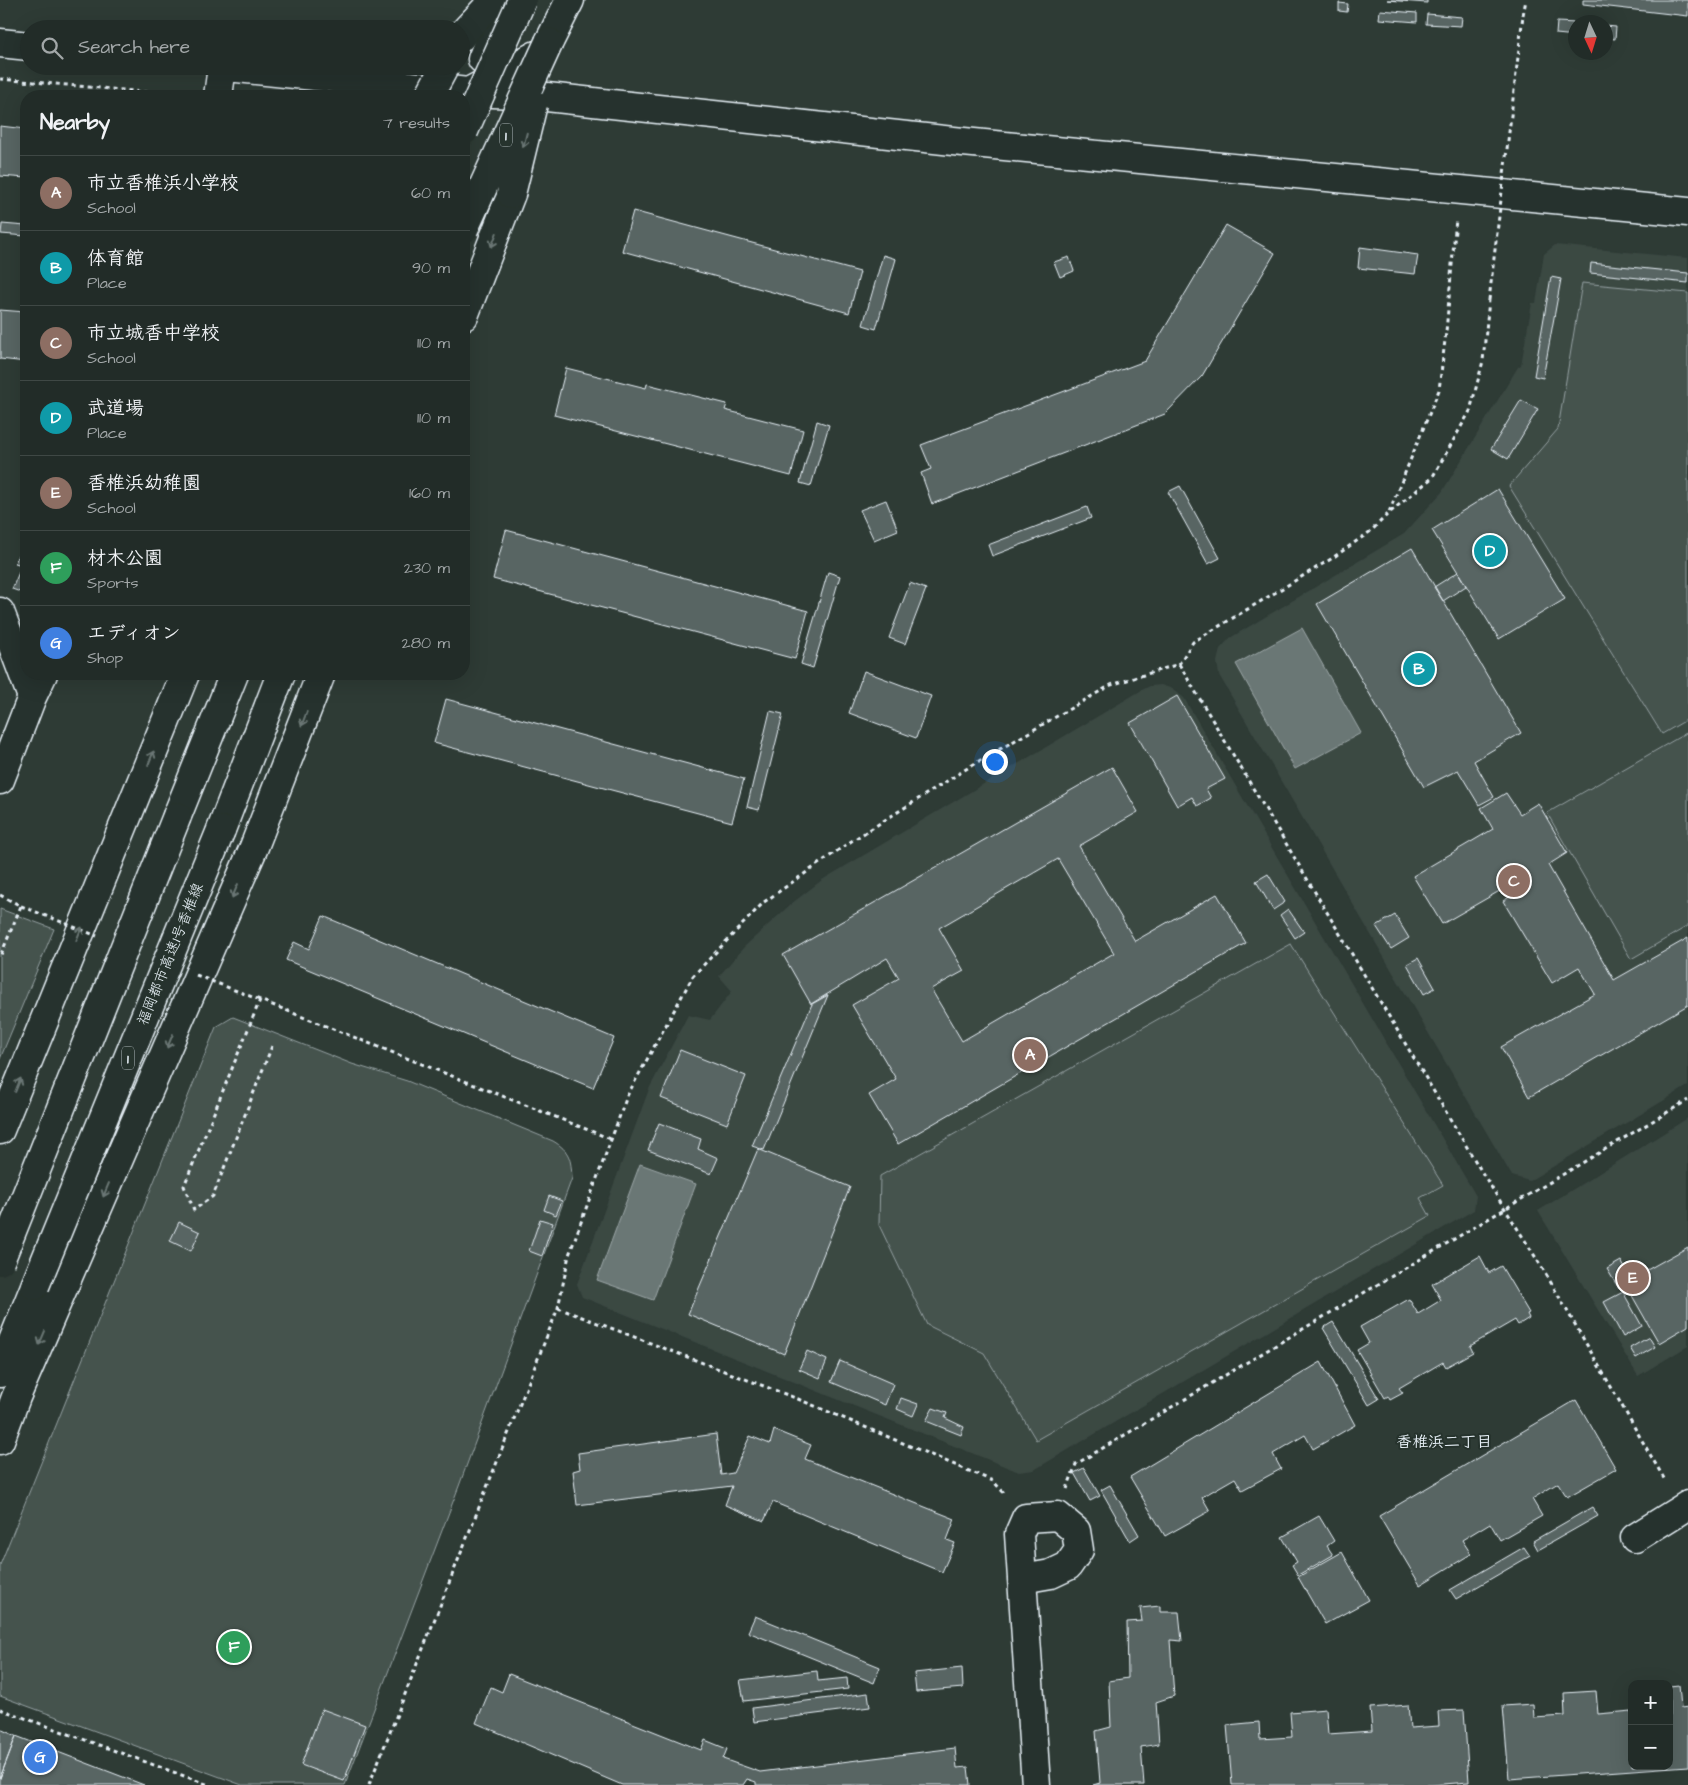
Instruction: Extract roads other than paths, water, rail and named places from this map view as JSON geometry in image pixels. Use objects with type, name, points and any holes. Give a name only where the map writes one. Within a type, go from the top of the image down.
[{"type":"main road","points":[[470,26],[494,0]]},
{"type":"main road","points":[[469,90],[506,0]]},
{"type":"main road","points":[[470,117],[522,0]]},
{"type":"main road","points":[[470,210],[519,94],[543,48],[561,0]]},
{"type":"main road","name":"1","points":[[470,215],[543,48],[570,0]]},
{"type":"main road","points":[[0,43],[20,45]]},
{"type":"main road","points":[[470,94],[543,48]]},
{"type":"main road","points":[[470,300],[511,194],[543,48]]},
{"type":"main road","points":[[219,90],[221,75]]},
{"type":"main road","points":[[287,75],[409,90]]},
{"type":"main road","points":[[432,90],[440,75]]},
{"type":"main road","points":[[470,121],[519,94]]},
{"type":"main road","points":[[470,97],[519,94],[943,140],[1688,212]]},
{"type":"main road","points":[[0,612],[20,651]]},
{"type":"main road","points":[[0,1130],[183,680]]},
{"type":"main road","points":[[0,1229],[219,680]]},
{"type":"main road","points":[[0,1261],[232,680]]},
{"type":"main road","points":[[0,1352],[273,680]]},
{"type":"main road","name":"福岡都市高速1号香椎線","points":[[0,1373],[280,680]]},
{"type":"main road","points":[[0,1440],[20,1388],[254,847],[319,680]]},
{"type":"main road","points":[[0,780],[37,685]]},
{"type":"main road","points":[[1635,1538],[1685,1507]]},
{"type":"main road","points":[[1022,1579],[1051,1574],[1068,1566],[1079,1550],[1076,1531],[1058,1516],[1026,1518],[1019,1534],[1022,1579],[1036,1785]]},
{"type":"place","name":"武道場","points":[[1490,551]]},
{"type":"place","name":"体育館","points":[[1419,669]]},
{"type":"place","name":"市立城香中学校","points":[[1514,881]]},
{"type":"place","name":"市立香椎浜小学校","points":[[1030,1055]]},
{"type":"place","name":"香椎浜幼稚園","points":[[1633,1278]]},
{"type":"place","name":"材木公園","points":[[234,1647]]},
{"type":"place","name":"エディオン","points":[[40,1757]]},
{"type":"district","name":"香椎浜二丁目","points":[[1444,1441]]}]
